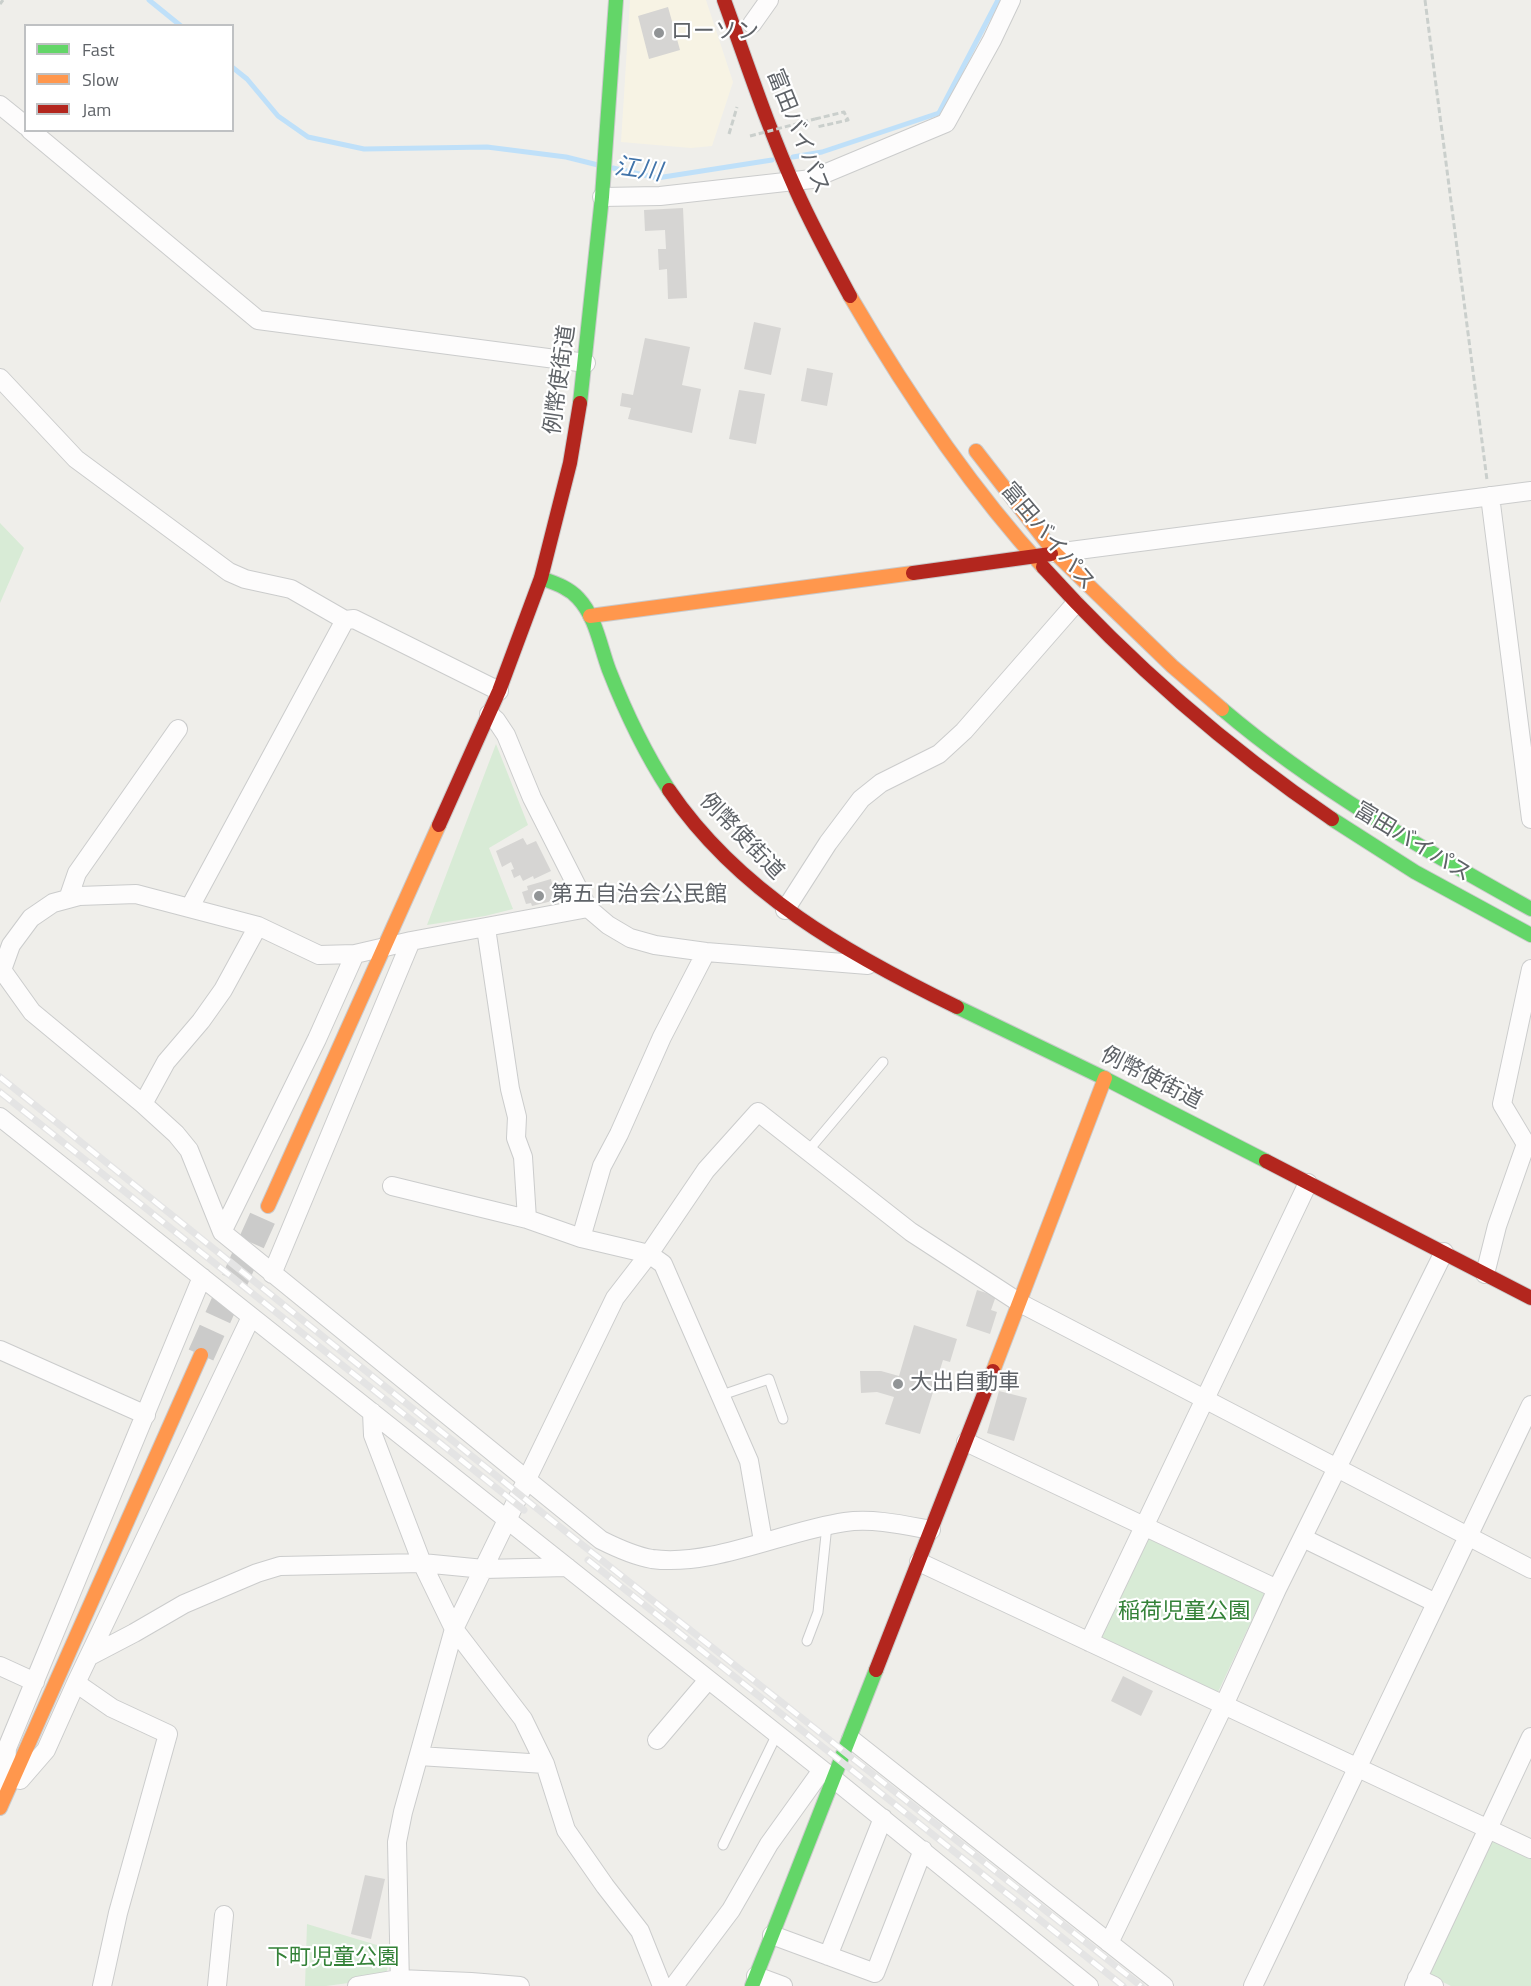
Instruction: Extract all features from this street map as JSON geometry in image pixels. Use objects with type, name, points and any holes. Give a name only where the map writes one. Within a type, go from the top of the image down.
[{"type":"street","name":"例幣使街道","points":[[616,0],[602,197],[586,363],[570,463],[541,578],[559,584],[573,593],[590,616],[623,702],[663,781],[716,846],[755,885],[810,928],[873,966],[1105,1078],[1531,1298]]},
{"type":"street","name":"富田バイパス","points":[[724,0],[778,148],[822,246],[862,320],[913,399],[986,499],[1033,556],[1075,604],[1158,683],[1235,748],[1350,831],[1447,890],[1531,935]]},
{"type":"street","points":[[751,22],[769,0]]},
{"type":"street","points":[[602,197],[660,196],[791,177],[812,179],[946,123],[992,40],[1011,0]]},
{"type":"street","points":[[0,105],[24,124]]},
{"type":"street","points":[[32,132],[258,320],[586,363]]},
{"type":"street","points":[[0,378],[76,459],[229,572],[245,579],[291,589],[345,620],[354,619],[499,691]]},
{"type":"street","name":"富田バイパス","points":[[970,443],[1055,553],[1172,666],[1247,730],[1360,811],[1531,909]]},
{"type":"street","points":[[590,616],[1531,491]]},
{"type":"street","points":[[1490,496],[1531,819]]},
{"type":"street","points":[[268,1206],[499,691],[541,578]]},
{"type":"street","points":[[785,910],[828,843],[861,799],[881,783],[939,753],[964,731],[1075,604]]},
{"type":"street","points":[[190,907],[345,620]]},
{"type":"street","points":[[489,714],[506,735],[532,798],[588,908],[608,925],[630,938],[656,945],[706,952],[873,966]]},
{"type":"street","points":[[68,899],[77,873],[178,729]]},
{"type":"street","points":[[588,908],[411,941],[355,954],[319,955],[258,926],[190,907],[136,894],[79,896],[53,903],[31,918],[6,942],[1,970],[32,1012],[176,1134],[189,1150],[222,1232],[601,1540],[634,1555],[653,1559],[684,1559],[717,1554],[847,1522],[876,1522],[931,1530]]},
{"type":"street","points":[[143,1104],[166,1062],[201,1022],[223,990],[258,926]]},
{"type":"street","points":[[486,928],[510,1089],[517,1117],[516,1138],[523,1157],[527,1219]]},
{"type":"street","points":[[272,1274],[411,941]]},
{"type":"street","points":[[581,1238],[602,1166],[620,1134],[662,1037],[706,952]]},
{"type":"street","points":[[222,1232],[317,1039],[355,954]]},
{"type":"street","points":[[1485,1274],[1497,1226],[1528,1145],[1502,1104],[1531,969]]},
{"type":"street","points":[[674,1986],[731,1910],[769,1845],[828,1775],[851,1739],[1105,1078]]},
{"type":"street","points":[[400,1983],[397,1842],[403,1812],[454,1629],[615,1298],[649,1254],[706,1170],[758,1112],[910,1232],[1020,1303],[1531,1569]]},
{"type":"street","points":[[0,1117],[883,1818],[1089,1986]]},
{"type":"street","points":[[1089,1642],[1308,1183]]},
{"type":"street","points":[[392,1186],[527,1219],[581,1238],[649,1254],[663,1264],[749,1461],[763,1541]]},
{"type":"street","points":[[1109,1943],[1277,1590],[1444,1252]]},
{"type":"street","points":[[2,1803],[7,1748],[202,1277]]},
{"type":"street","points":[[2,1803],[46,1749],[251,1317]]},
{"type":"street","points":[[0,1350],[146,1415]]},
{"type":"street","points":[[2,1803],[201,1355]]},
{"type":"street","points":[[1253,1986],[1531,1405]]},
{"type":"street","points":[[372,1412],[373,1435],[422,1563],[454,1629],[523,1719],[545,1764],[566,1830],[640,1931],[662,1986]]},
{"type":"street","points":[[966,1442],[1277,1590]]},
{"type":"street","points":[[1303,1538],[1436,1603]]},
{"type":"street","points":[[919,1562],[1531,1849]]},
{"type":"street","points":[[90,1656],[134,1634],[184,1604],[257,1573],[280,1566],[422,1563],[484,1569],[567,1567]]},
{"type":"street","points":[[0,1666],[34,1682]]},
{"type":"street","points":[[657,1740],[708,1680]]},
{"type":"street","points":[[76,1683],[112,1708],[168,1734],[118,1913],[102,1986]]},
{"type":"street","points":[[1434,1986],[1415,1982],[1531,1737]]},
{"type":"street","points":[[851,1739],[1164,1986]]},
{"type":"street","points":[[419,1756],[545,1764]]},
{"type":"street","points":[[783,1986],[754,1981],[828,1775]]},
{"type":"street","points":[[828,1956],[883,1818]]},
{"type":"street","points":[[772,1935],[875,1973],[923,1850]]},
{"type":"street","points":[[217,1986],[224,1916]]},
{"type":"street","points":[[357,1986],[400,1983],[520,1986]]},
{"type":"lane","points":[[808,1151],[883,1062]]},
{"type":"lane","points":[[719,1396],[769,1379],[783,1419]]},
{"type":"lane","points":[[807,1641],[818,1612],[827,1526]]},
{"type":"lane","points":[[723,1845],[777,1734]]},
{"type":"path","points":[[0,4],[3,0]]},
{"type":"path","points":[[1425,0],[1490,496]]},
{"type":"path","points":[[729,134],[739,102],[742,110]]},
{"type":"path","points":[[747,127],[750,136],[844,111],[848,120],[817,127]]},
{"type":"shaded area","points":[[630,0],[706,0],[733,82],[712,146],[691,148],[621,142]]},
{"type":"green space","points":[[0,523],[24,548],[0,603]]},
{"type":"green space","points":[[496,744],[528,825],[489,848],[513,909],[427,925]]},
{"type":"green space","name":"稲荷児童公園","points":[[1150,1534],[1266,1590],[1218,1692],[1101,1637]]},
{"type":"green space","points":[[1490,1840],[1531,1858],[1531,1986],[1451,1986],[1428,1975]]},
{"type":"green space","name":"下町児童公園","points":[[307,1924],[390,1949],[386,1978],[326,1986],[305,1986]]},
{"type":"building","name":"ローソン","points":[[668,7],[680,50],[649,59],[638,16]]},
{"type":"building","points":[[683,208],[687,298],[668,299],[667,269],[659,270],[658,249],[666,249],[665,230],[645,231],[644,210]]},
{"type":"building","points":[[754,322],[781,328],[771,375],[744,369]]},
{"type":"building","points":[[645,338],[690,347],[682,385],[701,389],[692,433],[628,419],[631,408],[620,406],[622,393],[633,395]]},
{"type":"building","points":[[807,368],[833,373],[827,406],[801,401]]},
{"type":"building","points":[[739,390],[765,394],[756,444],[729,439]]},
{"type":"building","points":[[523,838],[527,845],[536,841],[551,871],[534,879],[533,876],[523,881],[520,875],[514,878],[511,862],[502,867],[496,851]]},
{"type":"building","name":"第五自治会公民館","points":[[551,879],[556,900],[532,906],[531,903],[526,904],[522,892],[528,890],[527,886]]},
{"type":"building","points":[[977,1290],[996,1296],[991,1310],[997,1312],[990,1334],[966,1326]]},
{"type":"building","name":"大出自動車","points":[[914,1325],[957,1339],[950,1362],[943,1360],[920,1434],[885,1424],[894,1397],[877,1392],[861,1393],[860,1371],[881,1371],[899,1376]]},
{"type":"building","points":[[999,1391],[1027,1398],[1014,1441],[987,1433]]},
{"type":"building","points":[[1123,1676],[1153,1691],[1141,1716],[1111,1701]]},
{"type":"building","points":[[365,1875],[385,1879],[371,1939],[351,1934]]},
{"type":"waterway","name":"江川","points":[[149,0],[179,24]]},
{"type":"waterway","name":"江川","points":[[793,157],[822,152],[939,113],[998,0]]},
{"type":"waterway","name":"江川","points":[[234,69],[247,79],[278,116],[308,137],[364,149],[487,147],[566,157],[598,165]]},
{"type":"waterway","name":"江川","points":[[613,168],[657,178],[772,160]]},
{"type":"tunnel","points":[[201,1355],[268,1206]]},
{"type":"railway","points":[[0,1077],[580,1543],[1141,1986]]},
{"type":"railway","points":[[0,1092],[524,1510]]},
{"type":"railway","points":[[588,1560],[1123,1986]]},
{"type":"traffic: fast","points":[[580,403],[602,197],[616,0]]},
{"type":"traffic: fast","points":[[541,578],[570,591],[589,614],[609,670],[629,716],[669,790]]},
{"type":"traffic: fast","points":[[1222,709],[1295,766],[1333,792],[1450,864],[1531,909]]},
{"type":"traffic: fast","points":[[1332,819],[1415,872],[1531,935]]},
{"type":"traffic: fast","points":[[957,1007],[1102,1077],[1266,1161]]},
{"type":"traffic: fast","points":[[752,1986],[876,1670]]},
{"type":"traffic: slow","points":[[850,296],[939,437],[989,504],[1043,567]]},
{"type":"traffic: slow","points":[[976,451],[1055,553],[1172,666],[1222,709]]},
{"type":"traffic: slow","points":[[590,616],[913,573]]},
{"type":"traffic: slow","points":[[268,1206],[439,825]]},
{"type":"traffic: slow","points":[[993,1371],[1105,1078]]},
{"type":"traffic: slow","points":[[0,1808],[201,1355]]},
{"type":"traffic: jam","points":[[724,0],[786,167],[815,230],[850,296]]},
{"type":"traffic: jam","points":[[439,825],[499,691],[541,578],[570,463],[580,403]]},
{"type":"traffic: jam","points":[[913,573],[1051,554]]},
{"type":"traffic: jam","points":[[1043,567],[1110,636],[1180,702],[1254,763],[1332,819]]},
{"type":"traffic: jam","points":[[669,790],[697,827],[728,860],[762,890],[836,942],[957,1007]]},
{"type":"traffic: jam","points":[[1266,1161],[1531,1298]]},
{"type":"traffic: jam","points":[[876,1670],[993,1371]]},
{"type":"place","name":"ローソン","points":[[659,33]]},
{"type":"place","name":"第五自治会公民館","points":[[539,896]]},
{"type":"place","name":"大出自動車","points":[[898,1384]]}]
